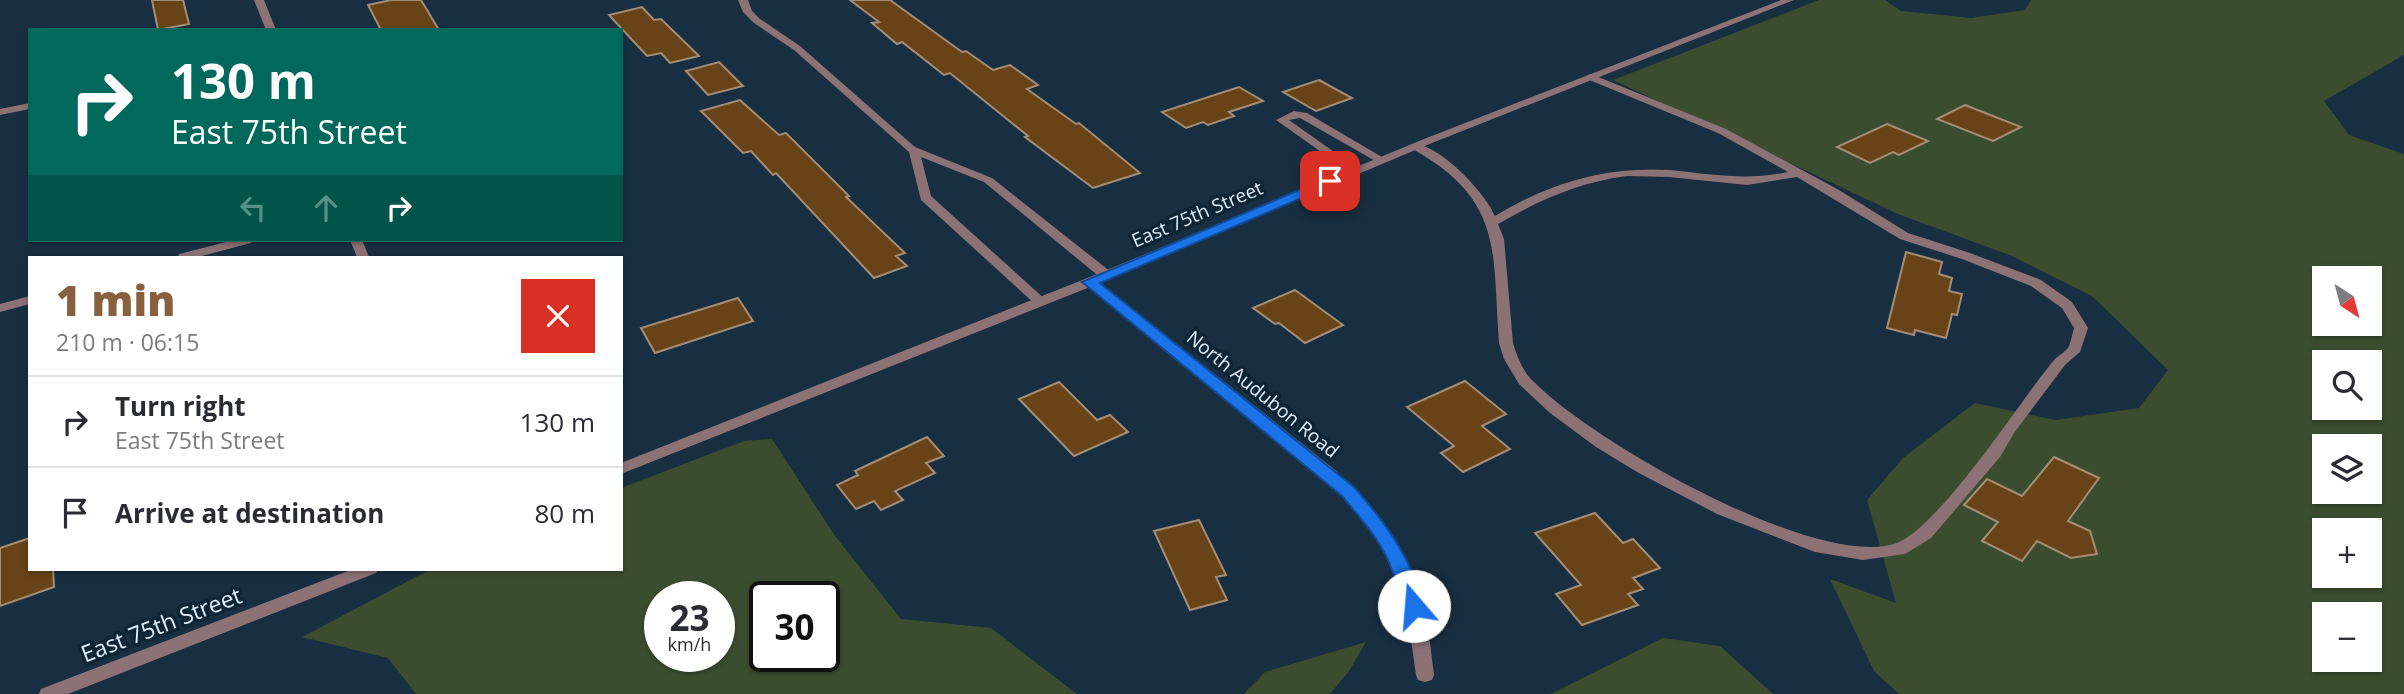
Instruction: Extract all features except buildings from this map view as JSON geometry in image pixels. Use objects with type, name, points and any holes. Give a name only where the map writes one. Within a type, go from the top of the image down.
[{"type":"street","points":[[259,0],[270,28]]},
{"type":"street","points":[[743,0],[748,12],[757,21],[797,48],[914,151],[988,180],[1106,275]]},
{"type":"street","name":"East 75th Street","points":[[623,468],[1090,282],[1415,146],[1789,0]]},
{"type":"street","points":[[1415,146],[1466,181],[1486,208],[1498,239],[1504,327],[1511,359],[1524,382],[1555,411],[1601,443],[1662,479],[1723,510],[1821,548],[1863,554],[1899,550],[1925,534],[1995,453],[2008,431],[2060,362],[2075,349],[2081,328],[2067,305],[2036,283],[1905,236],[1723,131],[1591,78]]},
{"type":"street","points":[[0,112],[28,106]]},
{"type":"street","points":[[1355,171],[1281,120],[1294,114],[1303,115],[1381,160]]},
{"type":"street","points":[[914,151],[925,197],[1040,301]]},
{"type":"street","points":[[1493,222],[1520,205],[1595,177],[1628,173],[1669,174],[1742,181],[1798,173]]},
{"type":"street","points":[[188,256],[240,242]]},
{"type":"street","name":"North Audubon Road","points":[[1090,282],[1329,474],[1356,500],[1387,541],[1410,588],[1419,624],[1425,675]]},
{"type":"street","points":[[0,308],[28,301]]},
{"type":"street","name":"East 75th Street","points":[[48,694],[365,571]]},
{"type":"green space","points":[[1819,0],[1885,0],[1901,11],[1971,18],[2025,10],[2031,0],[2404,0],[2404,55],[2324,101],[2349,135],[2404,154],[2404,694],[1899,694],[1874,671],[1830,579],[1896,603],[1867,500],[1903,458],[1975,403],[2056,420],[2139,408],[2168,370],[2092,296],[2012,256],[1898,214],[1613,80]]},
{"type":"green space","points":[[772,439],[835,536],[901,619],[991,628],[1077,694],[416,694],[388,658],[302,637],[427,571],[623,571],[623,487],[744,441]]},
{"type":"green space","points":[[1663,638],[1720,646],[1773,694],[1551,694]]},
{"type":"green space","points":[[1366,642],[1349,671],[1330,694],[1244,694],[1265,672]]},
{"type":"route","points":[[1330,181],[1090,282],[1348,491],[1394,552],[1410,588],[1414,606]]}]
